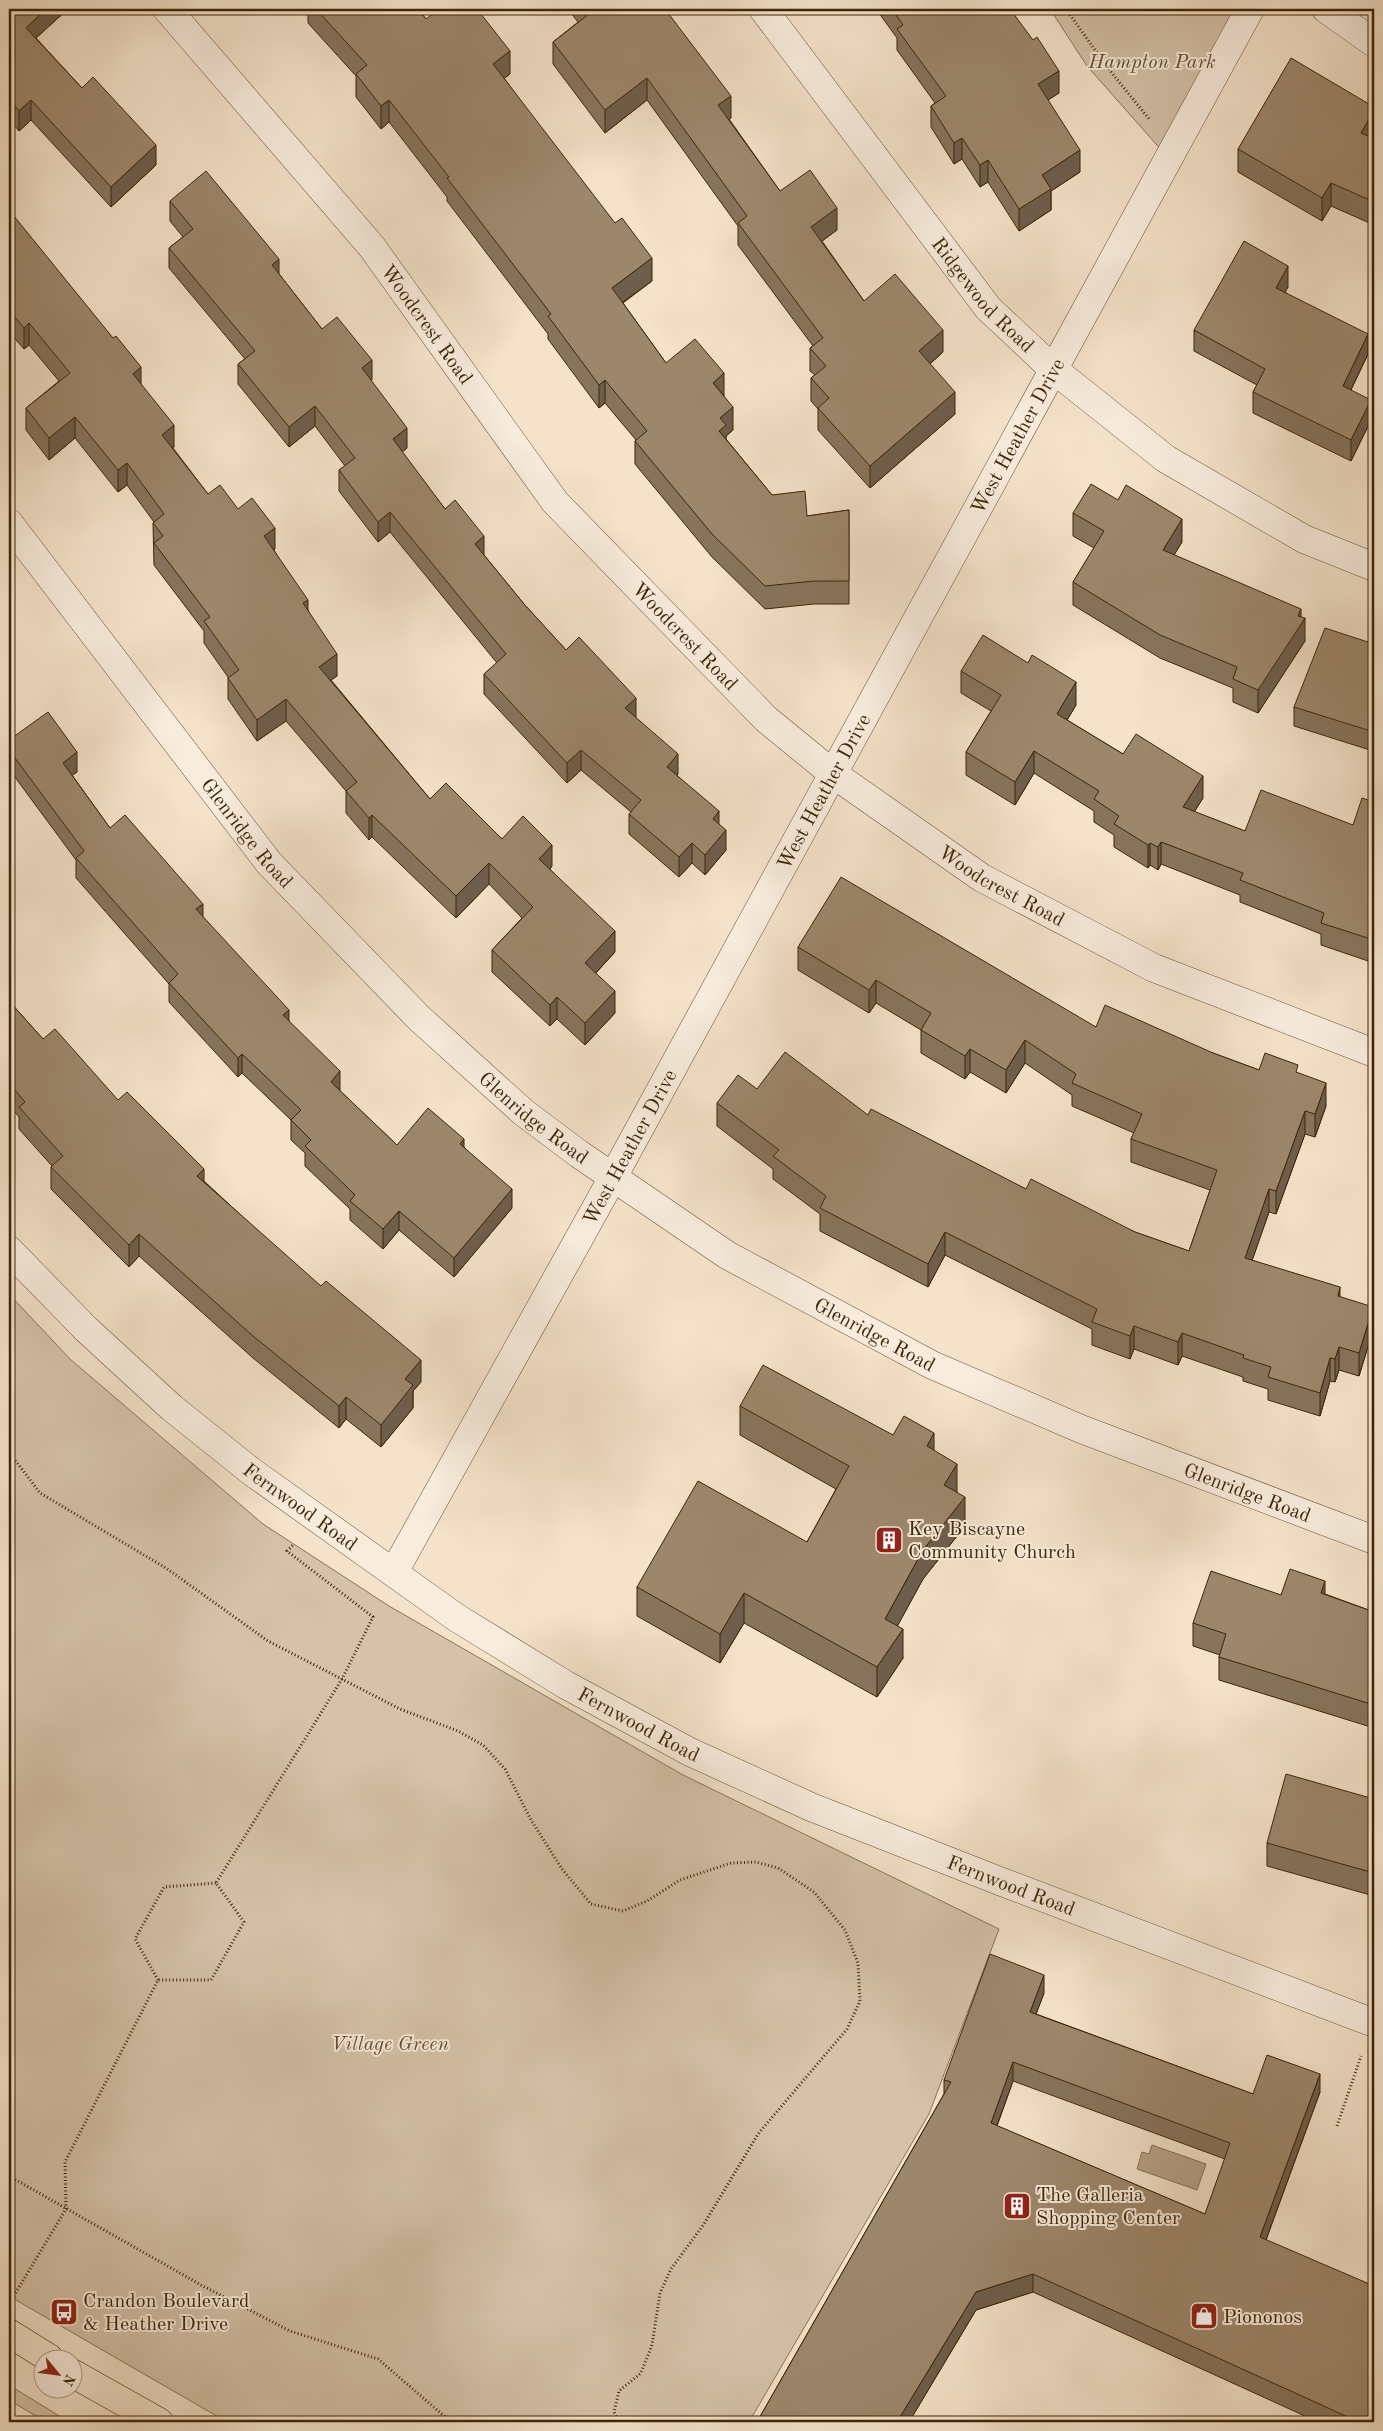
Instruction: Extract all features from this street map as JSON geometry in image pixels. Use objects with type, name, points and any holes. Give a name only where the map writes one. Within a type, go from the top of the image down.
[{"type":"main road","points":[[9,2333],[33,2348]]},
{"type":"main road","points":[[82,2379],[159,2422]]},
{"type":"street","name":"Woodcrest Road","points":[[167,9],[372,247],[555,502],[766,719],[832,773],[982,878],[1154,968],[1374,1053]]},
{"type":"street","name":"Ridgewood Road","points":[[763,9],[988,308],[1053,369],[1166,459],[1304,539],[1374,567]]},
{"type":"street","name":"West Heather Drive","points":[[394,1572],[612,1179],[1250,9]]},
{"type":"street","points":[[1326,9],[1374,44]]},
{"type":"street","name":"Glenridge Road","points":[[9,523],[269,863],[419,1018],[523,1112],[612,1179],[727,1255],[932,1365],[1081,1428],[1374,1540]]},
{"type":"street","name":"Fernwood Road","points":[[9,1250],[86,1329],[172,1408],[314,1518],[458,1618],[566,1684],[690,1752],[811,1807],[1002,1882],[1373,2022]]},
{"type":"path","points":[[1066,9],[1107,67],[1174,149]]},
{"type":"path","points":[[9,1452],[40,1493],[166,1568],[268,1641],[400,1709],[458,1731],[483,1745],[505,1769],[530,1820],[562,1869],[591,1904],[623,1910],[647,1901],[680,1880],[731,1863],[756,1862],[778,1868],[814,1892],[845,1930],[858,1963],[860,2001],[847,2029],[784,2101],[758,2134],[704,2224],[671,2269],[660,2293],[652,2345],[641,2373],[619,2391],[614,2412],[618,2422]]},
{"type":"path","points":[[216,1883],[342,1679],[373,1617],[287,1552],[314,1518]]},
{"type":"path","points":[[158,1980],[135,1940],[164,1887],[216,1883]]},
{"type":"path","points":[[158,1980],[211,1980],[244,1922],[216,1883]]},
{"type":"path","points":[[9,2304],[66,2209],[65,2162],[158,1980]]},
{"type":"path","points":[[1337,2126],[1373,2022]]},
{"type":"path","points":[[9,2176],[201,2285],[290,2331],[378,2359],[451,2422]]},
{"type":"green space","name":"Hampton Park","points":[[1050,9],[1238,9],[1164,153],[1087,66]]},
{"type":"green space","name":"Village Green","points":[[9,1294],[70,1359],[263,1524],[389,1606],[683,1775],[999,1929],[929,2114],[749,2422],[227,2422],[9,2296]]},
{"type":"green space","points":[[9,2385],[69,2422],[46,2422],[9,2400]]},
{"type":"shaded area","points":[[1152,2145],[1206,2164],[1197,2190],[1137,2169],[1142,2152],[1149,2154]]},
{"type":"building","points":[[9,9],[46,9],[26,28],[82,88],[93,77],[156,145],[111,187],[31,100],[19,111],[9,99]]},
{"type":"building","points":[[316,9],[418,9],[426,19],[439,9],[477,9],[510,51],[493,64],[615,223],[622,218],[652,258],[612,288],[666,363],[695,339],[724,373],[713,383],[733,407],[720,418],[726,425],[719,431],[772,495],[805,491],[807,516],[849,510],[849,581],[814,581],[765,586],[712,534],[635,441],[647,431],[605,380],[599,385],[548,316],[551,314],[389,100],[381,106],[356,74],[367,65]]},
{"type":"building","points":[[585,9],[665,9],[731,96],[718,105],[780,191],[810,170],[837,208],[811,227],[864,301],[895,274],[943,330],[919,351],[955,392],[870,466],[818,408],[829,398],[811,378],[826,366],[810,348],[823,338],[738,223],[747,216],[647,78],[605,110],[553,42],[589,14]]},
{"type":"building","points":[[892,9],[1010,9],[1033,40],[1037,37],[1059,71],[1038,84],[1080,150],[1042,175],[1051,189],[1019,209],[988,160],[980,165],[962,138],[954,143],[931,106],[946,96],[897,29],[903,25]]},
{"type":"building","points":[[1291,58],[1374,107],[1361,133],[1374,139],[1374,202],[1331,183],[1322,198],[1238,149]]},
{"type":"building","points":[[206,171],[279,259],[272,265],[322,329],[337,317],[372,360],[362,368],[407,428],[393,439],[445,509],[455,500],[484,536],[475,544],[524,604],[566,650],[579,637],[636,698],[625,708],[678,754],[667,767],[719,811],[713,819],[726,830],[705,855],[692,843],[679,857],[629,814],[641,800],[581,750],[567,763],[484,674],[506,654],[390,512],[378,522],[339,470],[355,458],[315,406],[289,427],[238,364],[255,351],[169,248],[193,229],[170,201]]},
{"type":"building","points":[[9,210],[113,338],[116,336],[141,367],[133,374],[174,425],[162,435],[208,494],[220,485],[238,509],[252,498],[275,528],[264,536],[308,600],[303,603],[337,654],[319,667],[430,799],[446,783],[502,839],[523,816],[552,845],[539,859],[615,931],[585,963],[615,991],[585,1023],[557,997],[550,1005],[492,950],[533,907],[489,863],[456,896],[372,815],[369,818],[346,791],[357,782],[286,699],[257,720],[228,678],[239,670],[204,621],[210,617],[154,543],[163,536],[153,523],[164,514],[127,463],[118,470],[75,417],[49,438],[26,408],[70,373],[29,323],[24,328],[9,310]]},
{"type":"building","points":[[1244,241],[1288,266],[1276,288],[1368,334],[1343,386],[1371,400],[1351,440],[1253,392],[1265,369],[1194,330]]},
{"type":"building","points":[[1091,484],[1118,500],[1126,485],[1182,519],[1163,550],[1301,609],[1298,616],[1305,618],[1258,690],[1233,679],[1237,667],[1160,635],[1073,582],[1104,531],[1073,513]]},
{"type":"building","points":[[1325,628],[1374,644],[1374,732],[1294,707]]},
{"type":"building","points":[[983,635],[1028,663],[1032,655],[1076,682],[1057,714],[1123,754],[1136,734],[1203,776],[1183,807],[1245,831],[1261,790],[1353,825],[1362,798],[1374,802],[1374,940],[1321,923],[1324,913],[1240,880],[1243,873],[1161,842],[1158,847],[1150,843],[1148,845],[1114,824],[1119,816],[1094,799],[1099,791],[1034,751],[1015,782],[966,752],[1001,695],[961,671]]},
{"type":"building","points":[[48,712],[77,752],[63,763],[110,828],[125,815],[203,904],[196,909],[289,1010],[283,1015],[340,1071],[331,1082],[397,1145],[428,1108],[464,1139],[460,1144],[512,1189],[454,1258],[399,1211],[383,1229],[350,1201],[355,1195],[305,1146],[311,1140],[291,1120],[301,1110],[242,1054],[238,1058],[169,983],[178,974],[76,858],[84,851],[9,750],[9,740]]},
{"type":"building","points":[[841,877],[1096,1027],[1105,1005],[1213,1053],[1259,1070],[1265,1053],[1298,1065],[1296,1072],[1326,1083],[1315,1114],[1305,1111],[1276,1191],[1269,1189],[1245,1258],[1340,1287],[1338,1296],[1373,1307],[1359,1353],[1339,1347],[1335,1359],[1330,1358],[1320,1393],[1268,1377],[1271,1367],[1243,1358],[1244,1355],[1182,1333],[1178,1342],[1134,1326],[1130,1336],[1092,1322],[1097,1309],[945,1232],[928,1264],[820,1208],[826,1196],[773,1156],[779,1150],[717,1103],[738,1075],[757,1089],[785,1052],[868,1115],[871,1109],[1026,1189],[1031,1179],[1135,1232],[1189,1251],[1217,1170],[1131,1139],[1142,1114],[1072,1083],[1076,1074],[1025,1040],[1006,1070],[970,1049],[965,1056],[921,1030],[931,1013],[876,980],[869,990],[798,947]]},
{"type":"building","points":[[9,1001],[43,1039],[55,1029],[118,1100],[127,1092],[204,1169],[197,1176],[321,1286],[326,1281],[421,1360],[405,1379],[413,1385],[381,1425],[346,1397],[339,1406],[253,1336],[139,1234],[129,1245],[51,1167],[63,1156],[19,1107],[25,1102],[9,1083]]},
{"type":"building","name":"Key Biscayne Community Church","points":[[763,1365],[893,1435],[904,1416],[934,1433],[927,1446],[957,1464],[944,1485],[965,1497],[923,1550],[885,1619],[903,1629],[877,1667],[744,1593],[720,1634],[637,1587],[698,1481],[807,1542],[849,1466],[740,1406]]},
{"type":"building","points":[[1290,1569],[1325,1581],[1321,1593],[1374,1612],[1374,1705],[1219,1657],[1226,1634],[1193,1623],[1211,1571],[1281,1595]]},
{"type":"building","points":[[1286,1774],[1374,1799],[1374,1873],[1267,1843]]},
{"type":"building","name":"The Galleria Shopping Center","points":[[990,1954],[1044,1975],[1030,2012],[1253,2094],[1267,2055],[1320,2074],[1260,2237],[1374,2286],[1374,2422],[1359,2422],[1033,2274],[976,2292],[897,2422],[757,2422],[951,2082],[944,2080]],"holes":[[[1013,2062],[1230,2143],[1205,2214],[991,2123]]]},
{"type":"place","name":"Key Biscayne Community Church","points":[[889,1540]]},
{"type":"place","name":"The Galleria Shopping Center","points":[[1017,2206]]},
{"type":"place","name":"Crandon Boulevard & Heather Drive","points":[[64,2312]]},
{"type":"place","name":"Piononos","points":[[1204,2316]]}]
